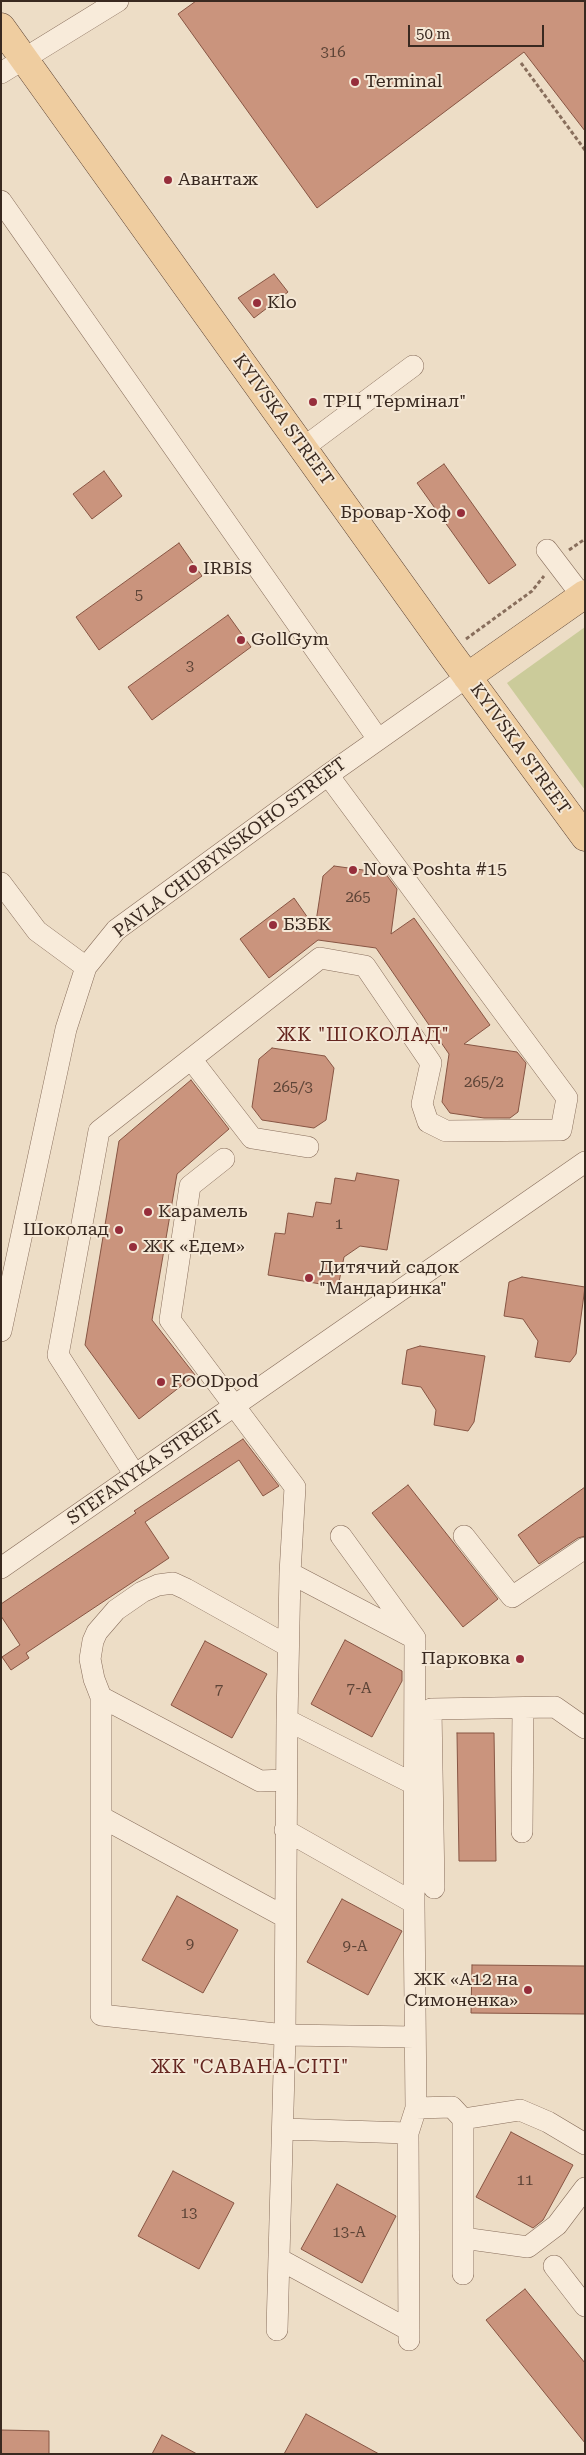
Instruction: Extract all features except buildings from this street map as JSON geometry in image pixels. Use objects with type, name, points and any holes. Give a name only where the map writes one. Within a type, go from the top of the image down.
[{"type":"main road","name":"KYIVSKA STREET","points":[[1,27],[467,677],[585,837]]},
{"type":"main road","points":[[467,677],[584,595]]},
{"type":"street","points":[[1,73],[25,60],[118,1]]},
{"type":"street","points":[[1,201],[378,739]]},
{"type":"street","points":[[304,448],[413,366]]},
{"type":"street","points":[[551,555],[584,595]]},
{"type":"street","name":"PAVLA CHUBYNSKOHO STREET","points":[[1,1331],[66,1029],[86,967],[116,930],[328,774],[467,677]]},
{"type":"street","points":[[135,1475],[58,1355],[99,1131],[320,958],[366,966],[431,1063],[422,1104],[428,1122],[446,1131],[560,1130],[567,1098],[328,774]]},
{"type":"street","points":[[1,883],[37,931],[86,967]]},
{"type":"street","points":[[191,1058],[252,1138],[308,1147]]},
{"type":"street","points":[[224,1160],[190,1186],[170,1320],[295,1487],[290,1574],[286,1720],[284,1830],[285,2035],[277,2330]]},
{"type":"street","name":"STEFANYKA STREET","points":[[1,1568],[585,1162]]},
{"type":"street","points":[[279,2259],[409,2335],[408,2133],[416,2108],[414,2037],[415,1638],[341,1536]]},
{"type":"street","points":[[464,1536],[512,1597],[585,1548]]},
{"type":"street","points":[[290,1574],[415,1638]]},
{"type":"street","points":[[288,1646],[186,1588],[172,1583],[158,1584],[142,1592],[116,1610],[97,1632],[92,1641],[90,1660],[101,1696],[101,2015],[285,2035],[414,2037]]},
{"type":"street","points":[[101,1696],[260,1781],[285,1780]]},
{"type":"street","points":[[434,1888],[431,1710],[556,1707],[585,1728]]},
{"type":"street","points":[[522,1832],[523,1708]]},
{"type":"street","points":[[286,1720],[414,1784]]},
{"type":"street","points":[[101,1817],[285,1917]]},
{"type":"street","points":[[284,1830],[414,1903]]},
{"type":"street","points":[[416,2108],[452,2107],[463,2119],[463,2274]]},
{"type":"street","points":[[463,2119],[520,2110],[548,2122],[585,2144]]},
{"type":"street","points":[[283,2129],[408,2133]]},
{"type":"street","points":[[463,2238],[528,2247],[557,2225],[585,2188]]},
{"type":"street","points":[[554,2266],[585,2306]]},
{"type":"path","points":[[521,63],[585,150]]},
{"type":"path","points":[[449,652],[532,591],[551,555],[585,538]]},
{"type":"green space","points":[[585,627],[585,790],[507,683]]},
{"type":"place","name":"Terminal","points":[[355,82]]},
{"type":"place","name":"Авантаж","points":[[168,180]]},
{"type":"place","name":"Klo","points":[[257,303]]},
{"type":"place","name":"ТРЦ \"Термінал\"","points":[[313,402]]},
{"type":"place","name":"Бровар-Хоф","points":[[461,513]]},
{"type":"place","name":"IRBIS","points":[[193,569]]},
{"type":"place","name":"GollGym","points":[[241,640]]},
{"type":"place","name":"Nova Poshta #15","points":[[353,870]]},
{"type":"place","name":"БЗБК","points":[[273,925]]},
{"type":"place","name":"Карамель","points":[[148,1212]]},
{"type":"place","name":"Шоколад","points":[[119,1230]]},
{"type":"place","name":"ЖК «Едем»","points":[[133,1247]]},
{"type":"place","name":"Дитячий садок \"Мандаринка\"","points":[[309,1278]]},
{"type":"place","name":"FOODpod","points":[[161,1382]]},
{"type":"place","name":"Парковка","points":[[520,1659]]},
{"type":"place","name":"ЖК «А12 на Симоненка»","points":[[528,1990]]},
{"type":"district","name":"ЖК \"ШОКОЛАД\"","points":[[363,1035]]},
{"type":"district","name":"ЖК \"САВАНА-СІТІ\"","points":[[250,2067]]}]
